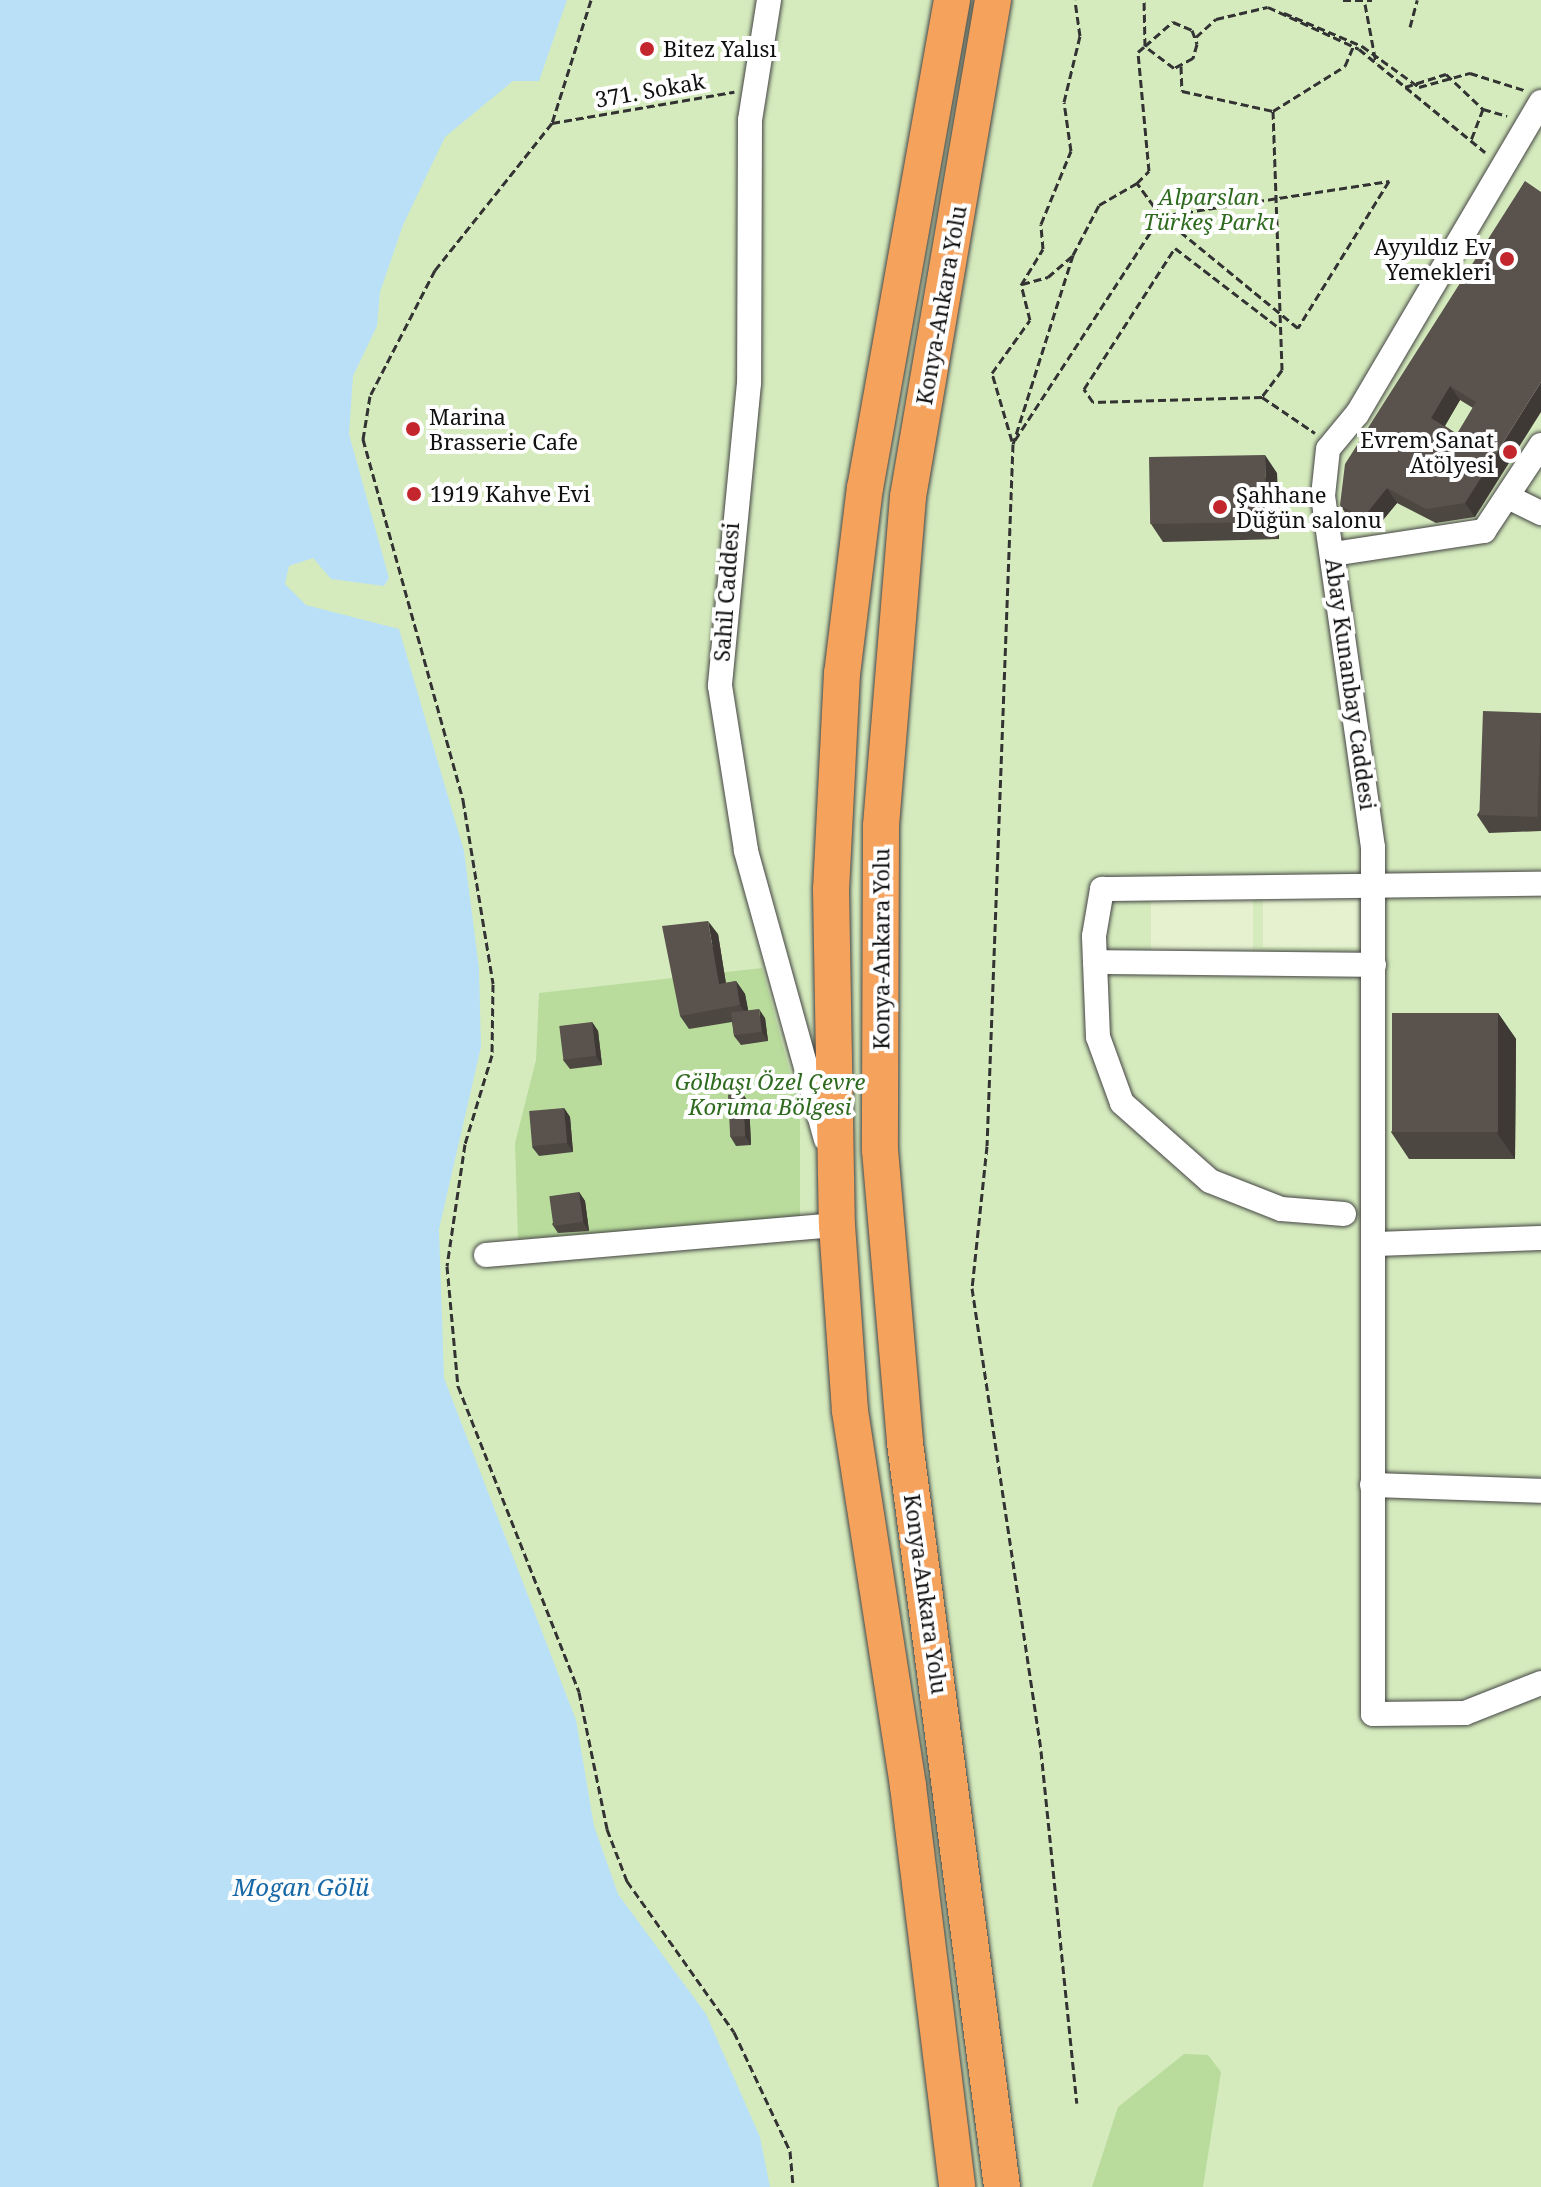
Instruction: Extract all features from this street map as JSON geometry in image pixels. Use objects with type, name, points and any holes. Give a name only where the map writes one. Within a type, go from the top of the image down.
[{"type":"highway","points":[[952,0],[865,487],[842,673],[831,889],[835,1173],[850,1411],[908,1786],[957,2187]]},
{"type":"highway","name":"Konya-Ankara Yolu","points":[[993,0],[908,497],[881,826],[880,1150],[905,1443],[1002,2187]]},
{"type":"street","name":"Sahil Caddesi","points":[[769,0],[753,88],[749,383],[720,686],[746,851],[835,1173]]},
{"type":"street","name":"Abay Kunanbay Caddesi","points":[[1536,97],[1503,167],[1332,444],[1323,496],[1373,847],[1373,1714],[1465,1713],[1541,1683]]},
{"type":"street","points":[[1333,554],[1470,538],[1508,497],[1541,445]]},
{"type":"street","points":[[1508,497],[1541,513]]},
{"type":"street","points":[[1344,1214],[1281,1209],[1210,1181],[1166,1148],[1122,1103],[1098,1037],[1095,962],[1102,889],[1372,881],[1541,884]]},
{"type":"street","points":[[1095,962],[1374,965]]},
{"type":"street","points":[[486,1255],[837,1225]]},
{"type":"street","points":[[1375,1244],[1541,1238]]},
{"type":"street","points":[[1372,1485],[1541,1491]]},
{"type":"path","points":[[591,0],[552,123],[435,270],[370,396],[362,427],[463,800],[493,984],[492,1055],[465,1144],[447,1266],[448,1332],[469,1419],[579,1692],[618,1857],[639,1901],[734,2032],[790,2151],[793,2187]]},
{"type":"path","points":[[1013,444],[992,373],[1030,320],[1021,285],[1043,249],[1041,224],[1071,151],[1064,102],[1080,36],[1075,0]]},
{"type":"path","points":[[1144,0],[1145,46],[1161,64],[1181,66],[1193,58],[1196,37],[1216,19],[1268,7],[1374,53],[1415,83]]},
{"type":"path","points":[[1343,0],[1365,4],[1372,0]]},
{"type":"path","points":[[1410,27],[1417,0]]},
{"type":"path","points":[[1365,4],[1376,63]]},
{"type":"path","points":[[1268,7],[1353,47],[1503,167]]},
{"type":"path","points":[[1077,2103],[1041,1751],[972,1288],[987,1146],[1013,444],[1073,255],[1099,205],[1137,183],[1149,171],[1138,52],[1173,22],[1196,37]]},
{"type":"path","points":[[1181,66],[1182,91],[1273,111],[1345,66],[1353,47]]},
{"type":"path","points":[[1405,87],[1470,73],[1536,97]]},
{"type":"path","points":[[1451,78],[1483,109],[1471,141]]},
{"type":"path","name":"371. Sokak","points":[[552,123],[753,88]]},
{"type":"path","points":[[1262,397],[1282,370],[1277,311],[1280,200],[1273,111]]},
{"type":"path","points":[[1013,444],[1161,216],[1389,181],[1298,328],[1161,216],[1137,183]]},
{"type":"path","points":[[1278,327],[1175,248],[1084,389],[1093,402],[1262,397],[1332,444]]},
{"type":"path","points":[[1021,285],[1048,277],[1073,255]]},
{"type":"green space","name":"Gölbaşı Özel Çevre Koruma Bölgesi","points":[[0,0],[1541,0],[1541,2187],[0,2187]]},
{"type":"green space","points":[[1263,895],[1359,895],[1359,947],[1263,947]]},
{"type":"green space","points":[[1151,898],[1253,898],[1253,950],[1151,950]]},
{"type":"green space","points":[[762,968],[800,1110],[800,1221],[518,1239],[515,1143],[536,1060],[539,993]]},
{"type":"green space","points":[[1184,2054],[1208,2055],[1221,2072],[1203,2187],[1092,2187],[1118,2107]]},
{"type":"water","name":"Mogan Gölü","points":[[0,0],[567,0],[539,81],[513,81],[445,137],[403,225],[380,292],[377,326],[353,376],[349,434],[389,578],[384,586],[331,579],[313,558],[289,566],[285,584],[306,605],[399,629],[464,851],[479,968],[481,1047],[439,1229],[444,1378],[576,1720],[594,1826],[618,1894],[706,2014],[760,2137],[770,2187],[0,2187]]},
{"type":"building","points":[[1525,181],[1541,192],[1541,382],[1465,503],[1426,509],[1387,488],[1363,518],[1340,505],[1345,464]],"holes":[[[1450,386],[1476,402],[1457,434],[1431,418]]]},
{"type":"building","name":"Şahhane Düğün salonu","points":[[1265,455],[1266,522],[1150,524],[1149,457]]},
{"type":"building","points":[[1483,711],[1541,713],[1537,817],[1479,815]]},
{"type":"building","points":[[708,921],[719,984],[736,981],[740,1005],[680,1016],[662,926]]},
{"type":"building","points":[[759,1009],[762,1032],[734,1035],[731,1012]]},
{"type":"building","points":[[1392,1013],[1498,1013],[1498,1132],[1392,1132]]},
{"type":"building","points":[[592,1022],[596,1056],[563,1060],[559,1026]]},
{"type":"building","points":[[743,1094],[745,1136],[730,1137],[728,1095]]},
{"type":"building","points":[[564,1108],[567,1143],[532,1146],[529,1111]]},
{"type":"building","points":[[579,1192],[583,1222],[553,1226],[549,1196]]},
{"type":"place","name":"Bitez Yalısı","points":[[647,49]]},
{"type":"place","name":"Ayyıldız Ev Yemekleri","points":[[1507,259]]},
{"type":"place","name":"Marina Brasserie Cafe","points":[[413,429]]},
{"type":"place","name":"Evrem Sanat Atölyesi","points":[[1510,452]]},
{"type":"place","name":"1919 Kahve Evi","points":[[414,494]]},
{"type":"place","name":"Şahhane Düğün salonu","points":[[1220,507]]},
{"type":"park label","name":"Alparslan Türkeş Parkı","points":[[1209,208]]}]
